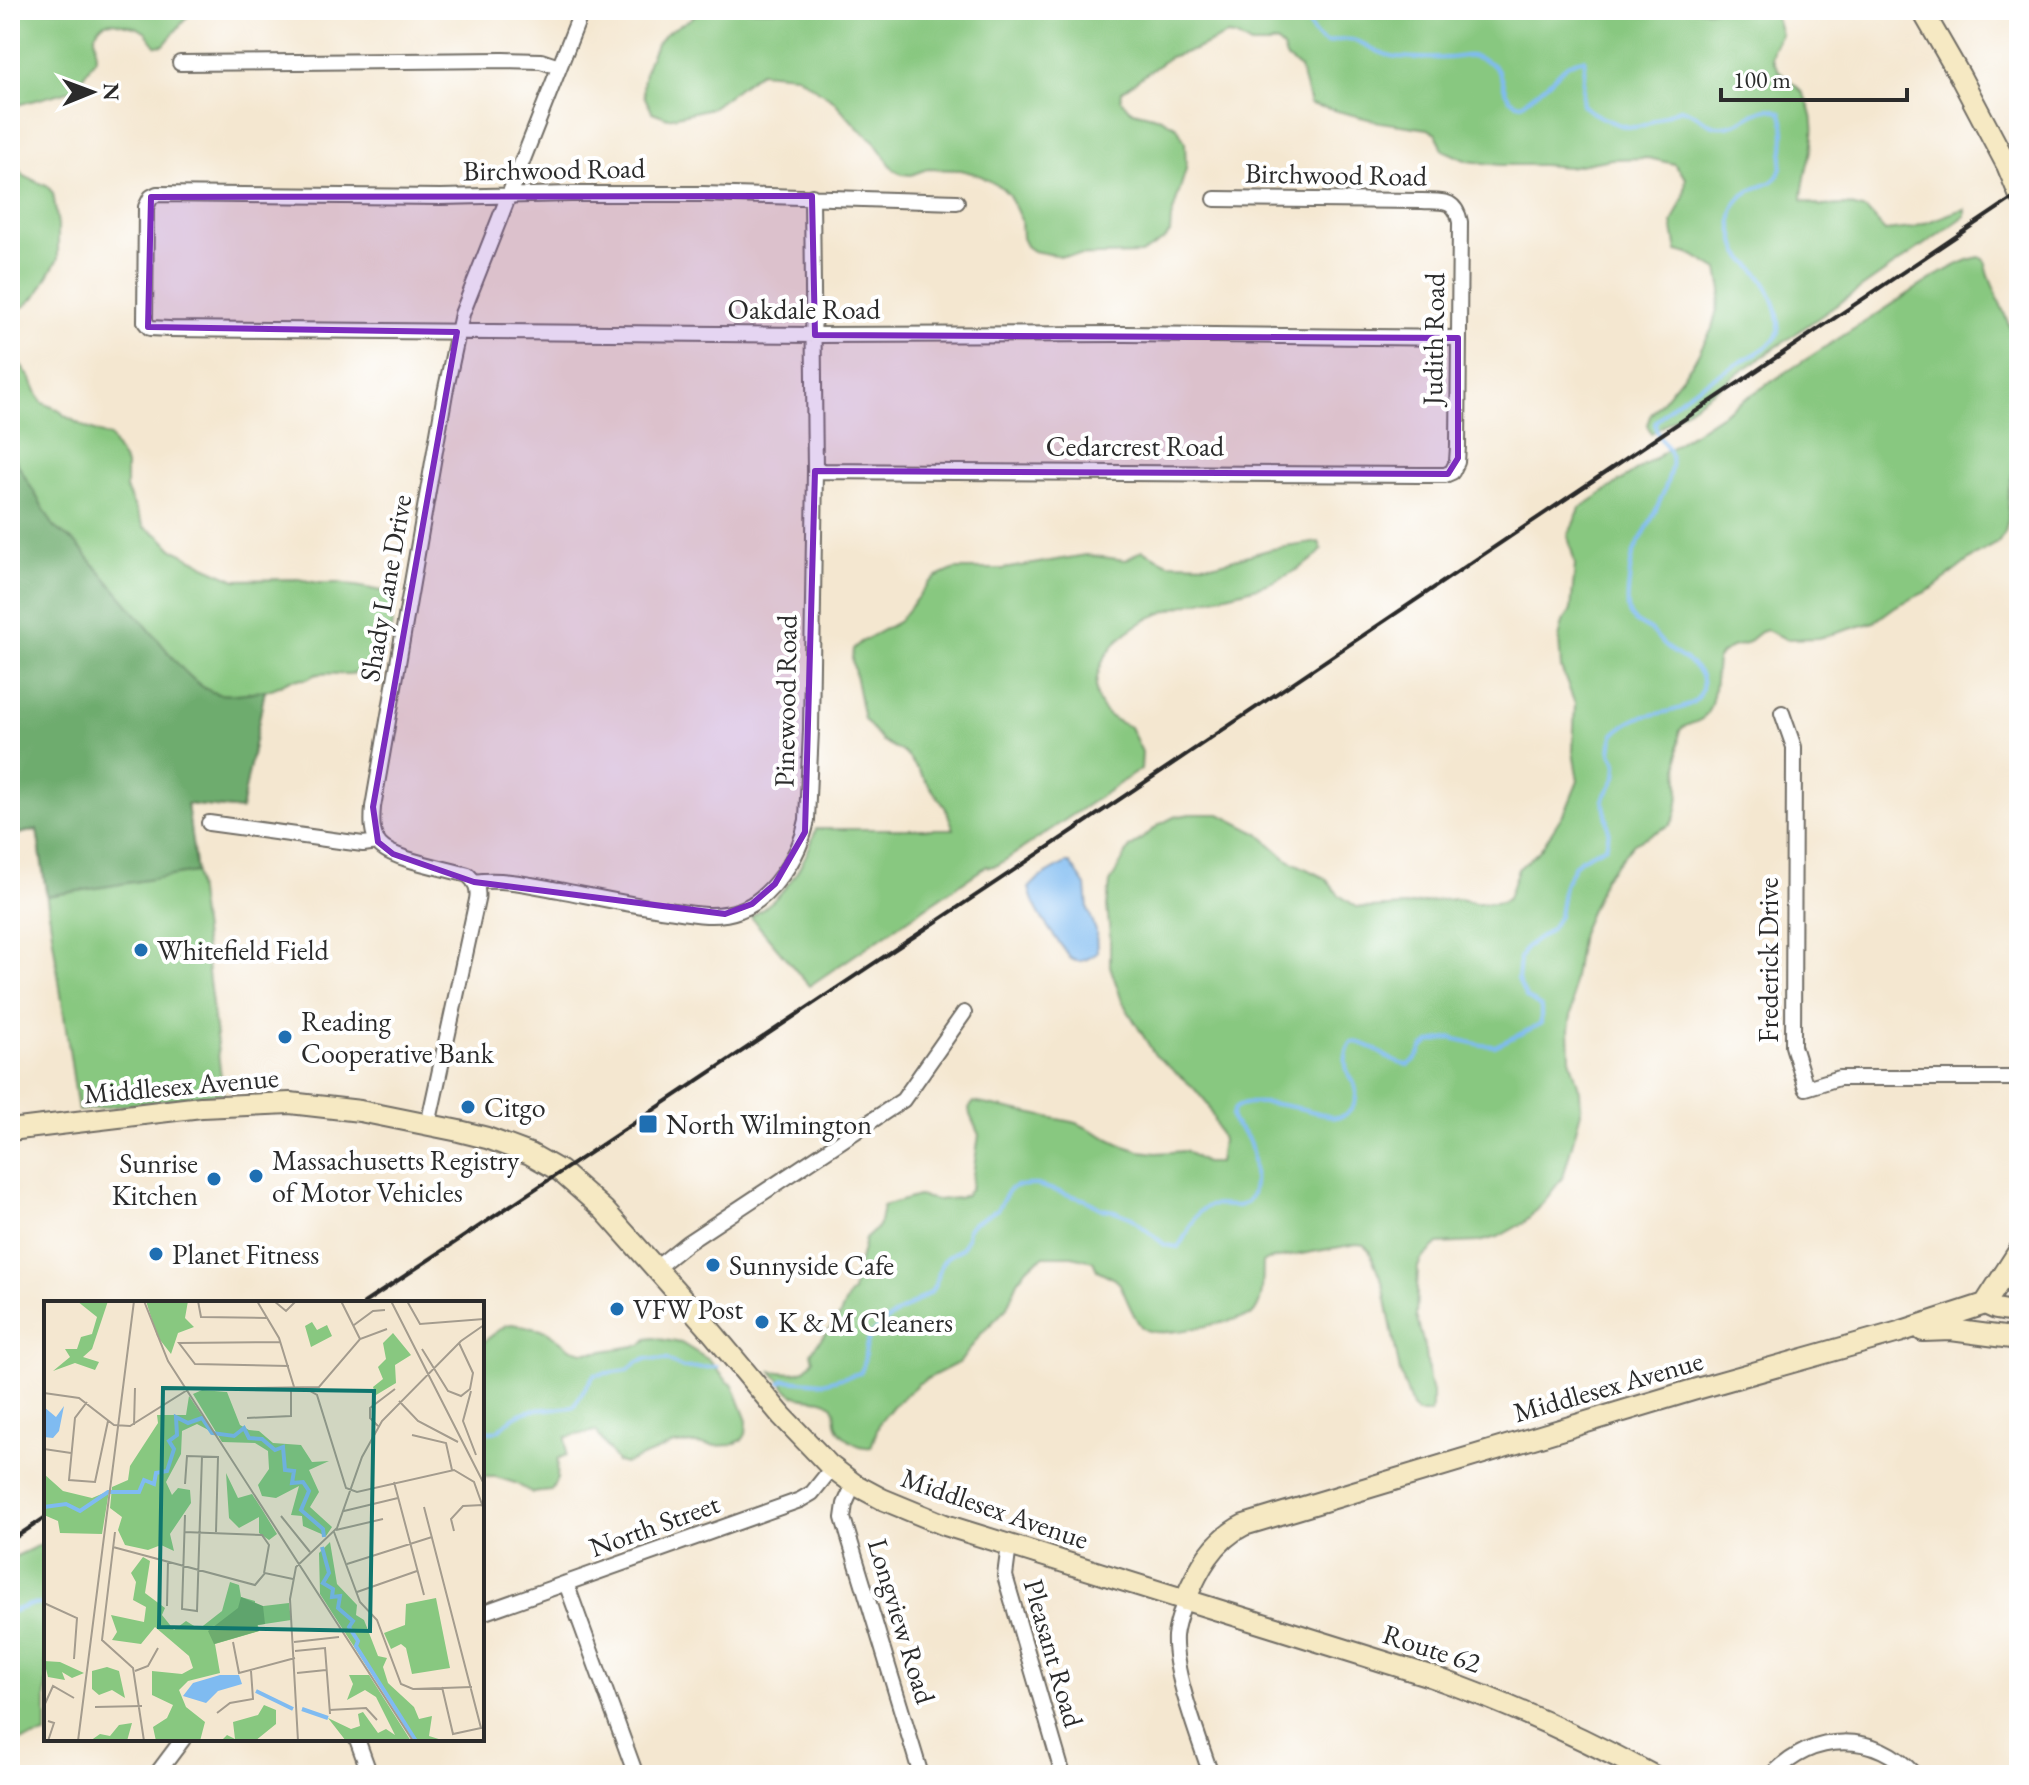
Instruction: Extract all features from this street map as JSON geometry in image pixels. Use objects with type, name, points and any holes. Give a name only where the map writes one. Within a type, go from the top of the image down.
[{"type":"main road","points":[[1922,10],[2007,165],[2019,194]]},
{"type":"main road","name":"Middlesex Avenue","points":[[10,1130],[201,1107],[263,1103],[329,1106],[487,1138],[530,1154],[568,1178],[597,1203],[807,1444],[854,1484],[922,1517],[1185,1600],[1195,1577],[1213,1550],[1225,1537],[1244,1525],[1985,1304]]},
{"type":"main road","points":[[1985,1304],[2019,1251]]},
{"type":"main road","points":[[1985,1304],[2019,1313]]},
{"type":"main road","points":[[1985,1304],[2010,1337]]},
{"type":"main road","name":"Middlesex Avenue","points":[[1899,1332],[1951,1330],[2010,1337]]},
{"type":"main road","name":"Route 62","points":[[1185,1600],[1474,1691],[1564,1730],[1652,1775]]},
{"type":"street","name":"Shady Lane Drive","points":[[378,842],[372,825],[373,807],[457,332],[582,10]]},
{"type":"street","points":[[180,63],[503,60],[541,61],[559,67]]},
{"type":"street","name":"Birchwood Road","points":[[150,328],[145,325],[146,216],[148,202],[153,195],[441,197],[703,194],[957,202]]},
{"type":"street","name":"Pinewood Road","points":[[474,882],[491,880],[525,884],[710,915],[743,909],[762,897],[775,884],[801,844],[809,803],[811,729],[815,471],[812,196]]},
{"type":"street","name":"Birchwood Road","points":[[1215,199],[1422,201],[1445,202],[1454,207]]},
{"type":"street","name":"Judith Road","points":[[1454,207],[1460,222],[1458,446],[1454,471]]},
{"type":"street","name":"Oakdale Road","points":[[150,328],[1458,338]]},
{"type":"street","name":"Cedarcrest Road","points":[[815,471],[1420,475],[1445,475],[1454,471]]},
{"type":"street","name":"Frederick Drive","points":[[1782,713],[1794,747],[1793,1046],[1806,1088],[1842,1077],[2019,1078]]},
{"type":"street","points":[[209,823],[347,842],[378,842],[393,854],[468,875],[474,882],[478,890],[477,900],[428,1125]]},
{"type":"street","points":[[656,1268],[687,1243],[903,1100],[964,1013]]},
{"type":"street","name":"North Street","points":[[484,1612],[800,1500],[812,1493],[832,1468]]},
{"type":"street","name":"Longview Road","points":[[854,1484],[845,1504],[843,1518],[921,1775]]},
{"type":"street","name":"Pleasant Road","points":[[1009,1545],[1005,1576],[1063,1775]]},
{"type":"street","points":[[566,1583],[636,1775]]},
{"type":"street","points":[[1185,1600],[1175,1634],[1176,1651],[1211,1775]]},
{"type":"street","points":[[156,1775],[182,1741]]},
{"type":"street","points":[[358,1741],[370,1775]]},
{"type":"street","points":[[1772,1775],[1801,1752],[1824,1744],[1848,1742],[1884,1751],[1915,1775]]},
{"type":"highlighted area","points":[[812,196],[815,335],[1458,338],[1458,458],[1448,474],[815,471],[805,832],[775,884],[752,904],[725,914],[474,882],[393,854],[378,842],[373,807],[457,332],[148,327],[151,197]]},
{"type":"green space","points":[[10,10],[193,10],[164,45],[156,46],[138,28],[105,23],[95,35],[96,58],[73,90],[10,107]]},
{"type":"green space","points":[[700,10],[1776,10],[1781,34],[1772,59],[1801,91],[1813,118],[1812,145],[1802,200],[1820,206],[1847,205],[1866,210],[1885,231],[1912,228],[1965,209],[1965,216],[1651,434],[1647,425],[1650,416],[1693,363],[1712,329],[1722,290],[1718,270],[1693,255],[1677,251],[1672,223],[1684,196],[1686,178],[1674,164],[1648,158],[1611,159],[1568,167],[1467,161],[1443,150],[1436,133],[1428,129],[1380,122],[1310,104],[1300,68],[1286,58],[1283,48],[1276,42],[1251,45],[1227,35],[1170,57],[1122,91],[1121,99],[1126,106],[1177,127],[1185,142],[1186,169],[1171,219],[1170,233],[1141,254],[1061,256],[1033,251],[1026,246],[1022,238],[1021,220],[1009,195],[1002,188],[979,175],[961,170],[927,169],[911,175],[894,170],[873,140],[833,100],[795,75],[760,72],[711,108],[668,118],[652,112],[643,87],[653,51],[663,36],[690,20]]},
{"type":"green space","points":[[10,154],[24,176],[47,186],[53,193],[58,225],[58,259],[37,295],[25,306],[10,312]]},
{"type":"green space","points":[[1980,257],[1985,261],[2011,330],[2017,378],[2016,460],[2009,487],[2005,532],[1998,543],[1974,556],[1932,589],[1896,606],[1874,622],[1819,638],[1786,639],[1767,630],[1745,644],[1732,647],[1717,660],[1714,691],[1707,713],[1680,730],[1679,793],[1675,816],[1670,825],[1634,843],[1604,878],[1581,933],[1569,1029],[1570,1058],[1580,1091],[1581,1112],[1563,1177],[1523,1223],[1498,1237],[1478,1242],[1438,1244],[1418,1267],[1416,1316],[1426,1352],[1432,1393],[1430,1413],[1417,1413],[1412,1407],[1400,1372],[1383,1284],[1369,1250],[1357,1244],[1268,1260],[1263,1263],[1259,1305],[1251,1316],[1165,1332],[1144,1329],[1120,1284],[1097,1270],[1093,1261],[1072,1256],[1044,1256],[1027,1268],[1006,1309],[981,1334],[960,1362],[919,1383],[893,1406],[880,1422],[871,1447],[860,1446],[845,1437],[836,1423],[835,1409],[828,1402],[798,1397],[785,1387],[772,1371],[800,1371],[813,1360],[811,1353],[837,1320],[853,1292],[865,1239],[880,1222],[883,1206],[918,1196],[937,1200],[959,1198],[971,1188],[979,1135],[970,1115],[969,1108],[974,1102],[1077,1123],[1140,1151],[1186,1151],[1205,1163],[1219,1163],[1222,1140],[1208,1105],[1193,1087],[1155,1055],[1122,1001],[1110,966],[1107,906],[1110,883],[1129,849],[1160,824],[1174,817],[1220,814],[1259,834],[1288,860],[1325,878],[1339,895],[1357,907],[1406,906],[1460,899],[1495,903],[1508,898],[1518,869],[1540,850],[1567,808],[1578,781],[1573,752],[1575,704],[1561,668],[1559,638],[1563,622],[1571,610],[1575,564],[1568,536],[1580,508],[1928,281],[1956,265]]},
{"type":"green space","points":[[10,359],[21,365],[43,403],[110,437],[126,465],[126,489],[144,527],[160,536],[172,549],[236,580],[298,579],[339,583],[393,595],[393,618],[388,642],[376,662],[367,669],[351,674],[313,675],[265,690],[241,810],[187,804],[223,1093],[78,1111],[37,830],[10,836]]},
{"type":"green space","points":[[10,451],[55,528],[76,543],[189,676],[204,688],[219,694],[265,690],[241,810],[187,804],[196,872],[47,896],[37,829],[10,836]]},
{"type":"green space","points":[[1319,542],[1322,550],[1317,556],[1276,580],[1159,614],[1118,640],[1100,668],[1096,682],[1097,697],[1106,713],[1130,727],[1142,752],[1141,769],[998,865],[987,866],[809,986],[751,917],[774,900],[792,879],[816,829],[954,829],[945,807],[906,754],[882,741],[864,719],[852,659],[853,649],[898,622],[937,577],[955,569],[1003,569],[1086,555],[1126,560],[1142,550],[1168,563],[1216,564],[1272,549]]},
{"type":"green space","points":[[506,1325],[547,1331],[570,1348],[583,1352],[641,1345],[647,1339],[654,1338],[681,1343],[709,1360],[733,1385],[747,1421],[746,1434],[732,1445],[674,1444],[625,1464],[617,1462],[596,1431],[566,1437],[566,1455],[558,1459],[557,1479],[551,1491],[532,1493],[515,1483],[484,1477],[484,1342]]},
{"type":"green space","points":[[44,1543],[44,1735],[10,1743],[10,1559]]},
{"type":"water","points":[[1070,863],[1086,886],[1088,909],[1096,931],[1097,953],[1080,961],[1070,958],[1046,924],[1029,888],[1039,878]]},
{"type":"waterway","points":[[780,1383],[785,1380],[823,1383],[860,1373],[868,1341],[875,1331],[931,1292],[942,1264],[961,1249],[968,1229],[997,1210],[1009,1190],[1016,1186],[1037,1185],[1086,1200],[1102,1209],[1132,1218],[1165,1245],[1178,1247],[1197,1215],[1206,1207],[1242,1205],[1251,1196],[1253,1157],[1249,1141],[1232,1120],[1235,1108],[1245,1104],[1277,1104],[1339,1117],[1351,1110],[1356,1096],[1346,1065],[1352,1042],[1367,1045],[1395,1061],[1409,1065],[1431,1042],[1451,1038],[1495,1046],[1541,1024],[1541,1007],[1526,997],[1518,980],[1520,958],[1526,947],[1550,930],[1559,916],[1564,885],[1575,865],[1606,846],[1608,828],[1603,800],[1616,777],[1617,764],[1611,753],[1613,735],[1638,718],[1684,707],[1699,697],[1702,681],[1697,669],[1631,616],[1627,601],[1630,568],[1635,550],[1661,500],[1671,467],[1670,454],[1655,423],[1683,397],[1766,347],[1778,333],[1778,315],[1772,296],[1758,273],[1738,251],[1732,215],[1744,195],[1771,182],[1778,175],[1784,140],[1781,113],[1763,110],[1734,124],[1717,126],[1680,109],[1642,126],[1623,126],[1582,105],[1584,59],[1568,64],[1522,104],[1509,98],[1496,68],[1484,60],[1469,56],[1397,57],[1356,41],[1327,43],[1312,30],[1308,10]]},
{"type":"waterway","points":[[484,1431],[493,1432],[516,1416],[530,1411],[574,1406],[594,1375],[628,1370],[647,1359],[667,1360],[683,1368],[717,1367]]},
{"type":"waterway","points":[[10,1612],[44,1604]]},
{"type":"railway","points":[[367,1301],[2019,194]]},
{"type":"railway","points":[[10,1541],[44,1518]]},
{"type":"place","name":"Whitefield Field","points":[[141,950]]},
{"type":"place","name":"Reading Cooperative Bank","points":[[285,1037]]},
{"type":"place","name":"Citgo","points":[[468,1107]]},
{"type":"place","name":"North Wilmington","points":[[648,1124]]},
{"type":"place","name":"Massachusetts Registry of Motor Vehicles","points":[[256,1176]]},
{"type":"place","name":"Sunrise Kitchen","points":[[214,1179]]},
{"type":"place","name":"Planet Fitness","points":[[156,1254]]},
{"type":"place","name":"Sunnyside Cafe","points":[[713,1265]]},
{"type":"place","name":"VFW Post","points":[[617,1309]]},
{"type":"place","name":"K & M Cleaners","points":[[762,1322]]}]
